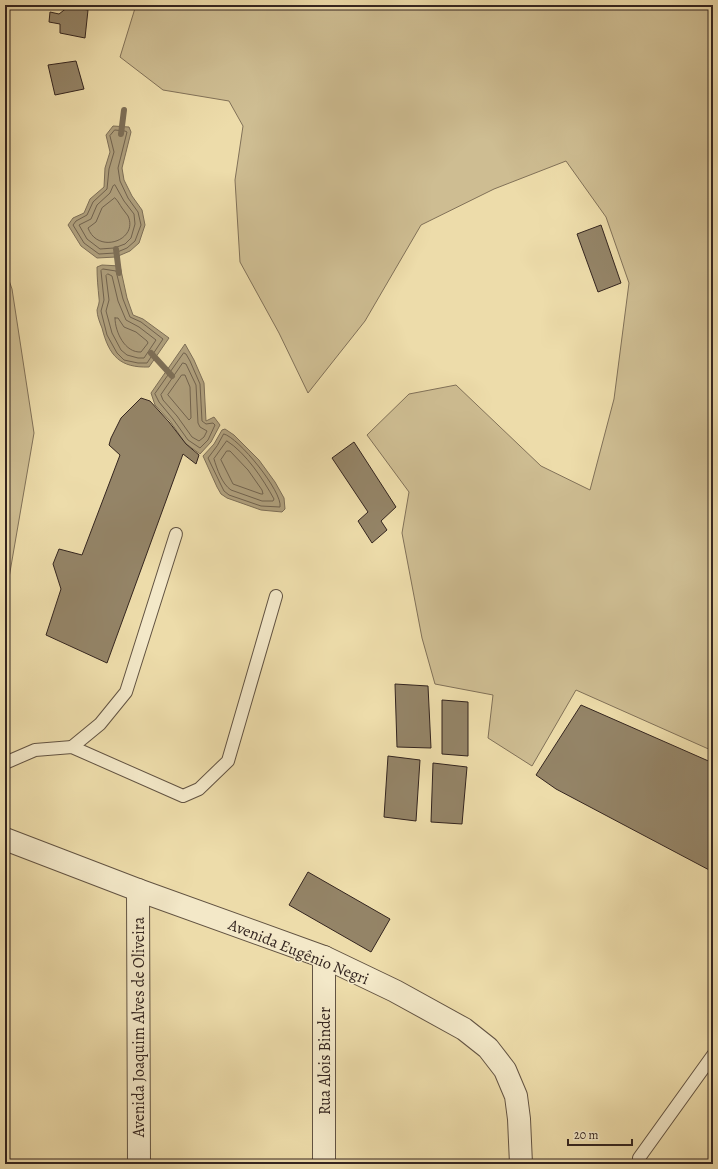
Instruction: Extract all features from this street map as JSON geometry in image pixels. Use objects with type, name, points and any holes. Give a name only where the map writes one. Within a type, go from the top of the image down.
[{"type":"street","name":"Avenida Eugênio Negri","points":[[5,839],[138,890],[324,957],[396,991],[464,1029],[488,1048],[506,1070],[516,1096],[519,1119],[521,1164]]},
{"type":"street","name":"Avenida Joaquim Alves de Oliveira","points":[[138,890],[139,1164]]},
{"type":"street","name":"Rua Alois Binder","points":[[324,957],[324,1164]]},
{"type":"lane","points":[[72,746],[100,724],[126,692],[176,534]]},
{"type":"lane","points":[[5,763],[35,750],[72,746],[183,796],[199,789],[228,761],[276,596]]},
{"type":"lane","points":[[639,1158],[713,1055]]},
{"type":"shaded area","points":[[136,5],[713,5],[713,751],[576,690],[532,766],[488,738],[493,695],[435,684],[422,638],[402,533],[409,492],[367,435],[409,394],[456,385],[541,466],[590,490],[614,399],[629,283],[606,217],[566,161],[494,189],[421,225],[365,321],[308,393],[279,333],[240,262],[235,180],[243,126],[229,101],[163,90],[120,57]]},
{"type":"shaded area","points":[[5,269],[12,289],[34,433],[5,601]]},
{"type":"water","points":[[113,126],[129,127],[131,132],[122,168],[124,180],[132,196],[142,210],[145,225],[139,243],[130,251],[116,257],[97,258],[81,246],[68,225],[73,218],[84,213],[90,199],[104,187],[105,168],[110,152],[106,135]]},
{"type":"water","points":[[102,265],[120,266],[127,298],[133,315],[143,319],[169,338],[149,367],[139,367],[123,362],[112,353],[108,346],[97,312],[99,301],[97,267]]},
{"type":"water","points":[[185,344],[204,383],[206,421],[214,417],[220,425],[211,442],[200,454],[185,443],[170,421],[155,405],[151,393]]},
{"type":"water","points":[[225,429],[234,435],[259,460],[275,482],[284,498],[285,509],[282,512],[261,510],[227,498],[221,494],[203,456],[214,444],[222,430]]},
{"type":"building","points":[[68,7],[88,10],[85,38],[60,33],[60,24],[49,22],[50,12],[59,14]]},
{"type":"building","points":[[76,61],[84,89],[55,95],[48,65]]},
{"type":"building","points":[[601,225],[621,283],[598,292],[577,234]]},
{"type":"building","points":[[141,398],[150,401],[186,444],[199,455],[196,464],[183,454],[107,663],[46,635],[61,589],[53,564],[59,549],[82,555],[120,455],[109,445],[111,438],[121,418]]},
{"type":"building","points":[[354,442],[396,507],[381,521],[387,530],[372,543],[358,521],[368,512],[332,458]]},
{"type":"building","points":[[395,684],[428,686],[431,748],[397,747]]},
{"type":"building","points":[[442,700],[468,702],[468,756],[442,754]]},
{"type":"building","points":[[581,705],[713,763],[713,872],[556,789],[536,775]]},
{"type":"building","points":[[388,756],[420,760],[416,821],[384,817]]},
{"type":"building","points":[[433,763],[467,767],[462,824],[431,822]]},
{"type":"building","points":[[308,872],[390,919],[371,952],[289,905]]},
{"type":"waterway","points":[[121,134],[124,110]]},
{"type":"waterway","points":[[116,249],[119,273]]},
{"type":"waterway","points":[[151,353],[172,376]]}]
